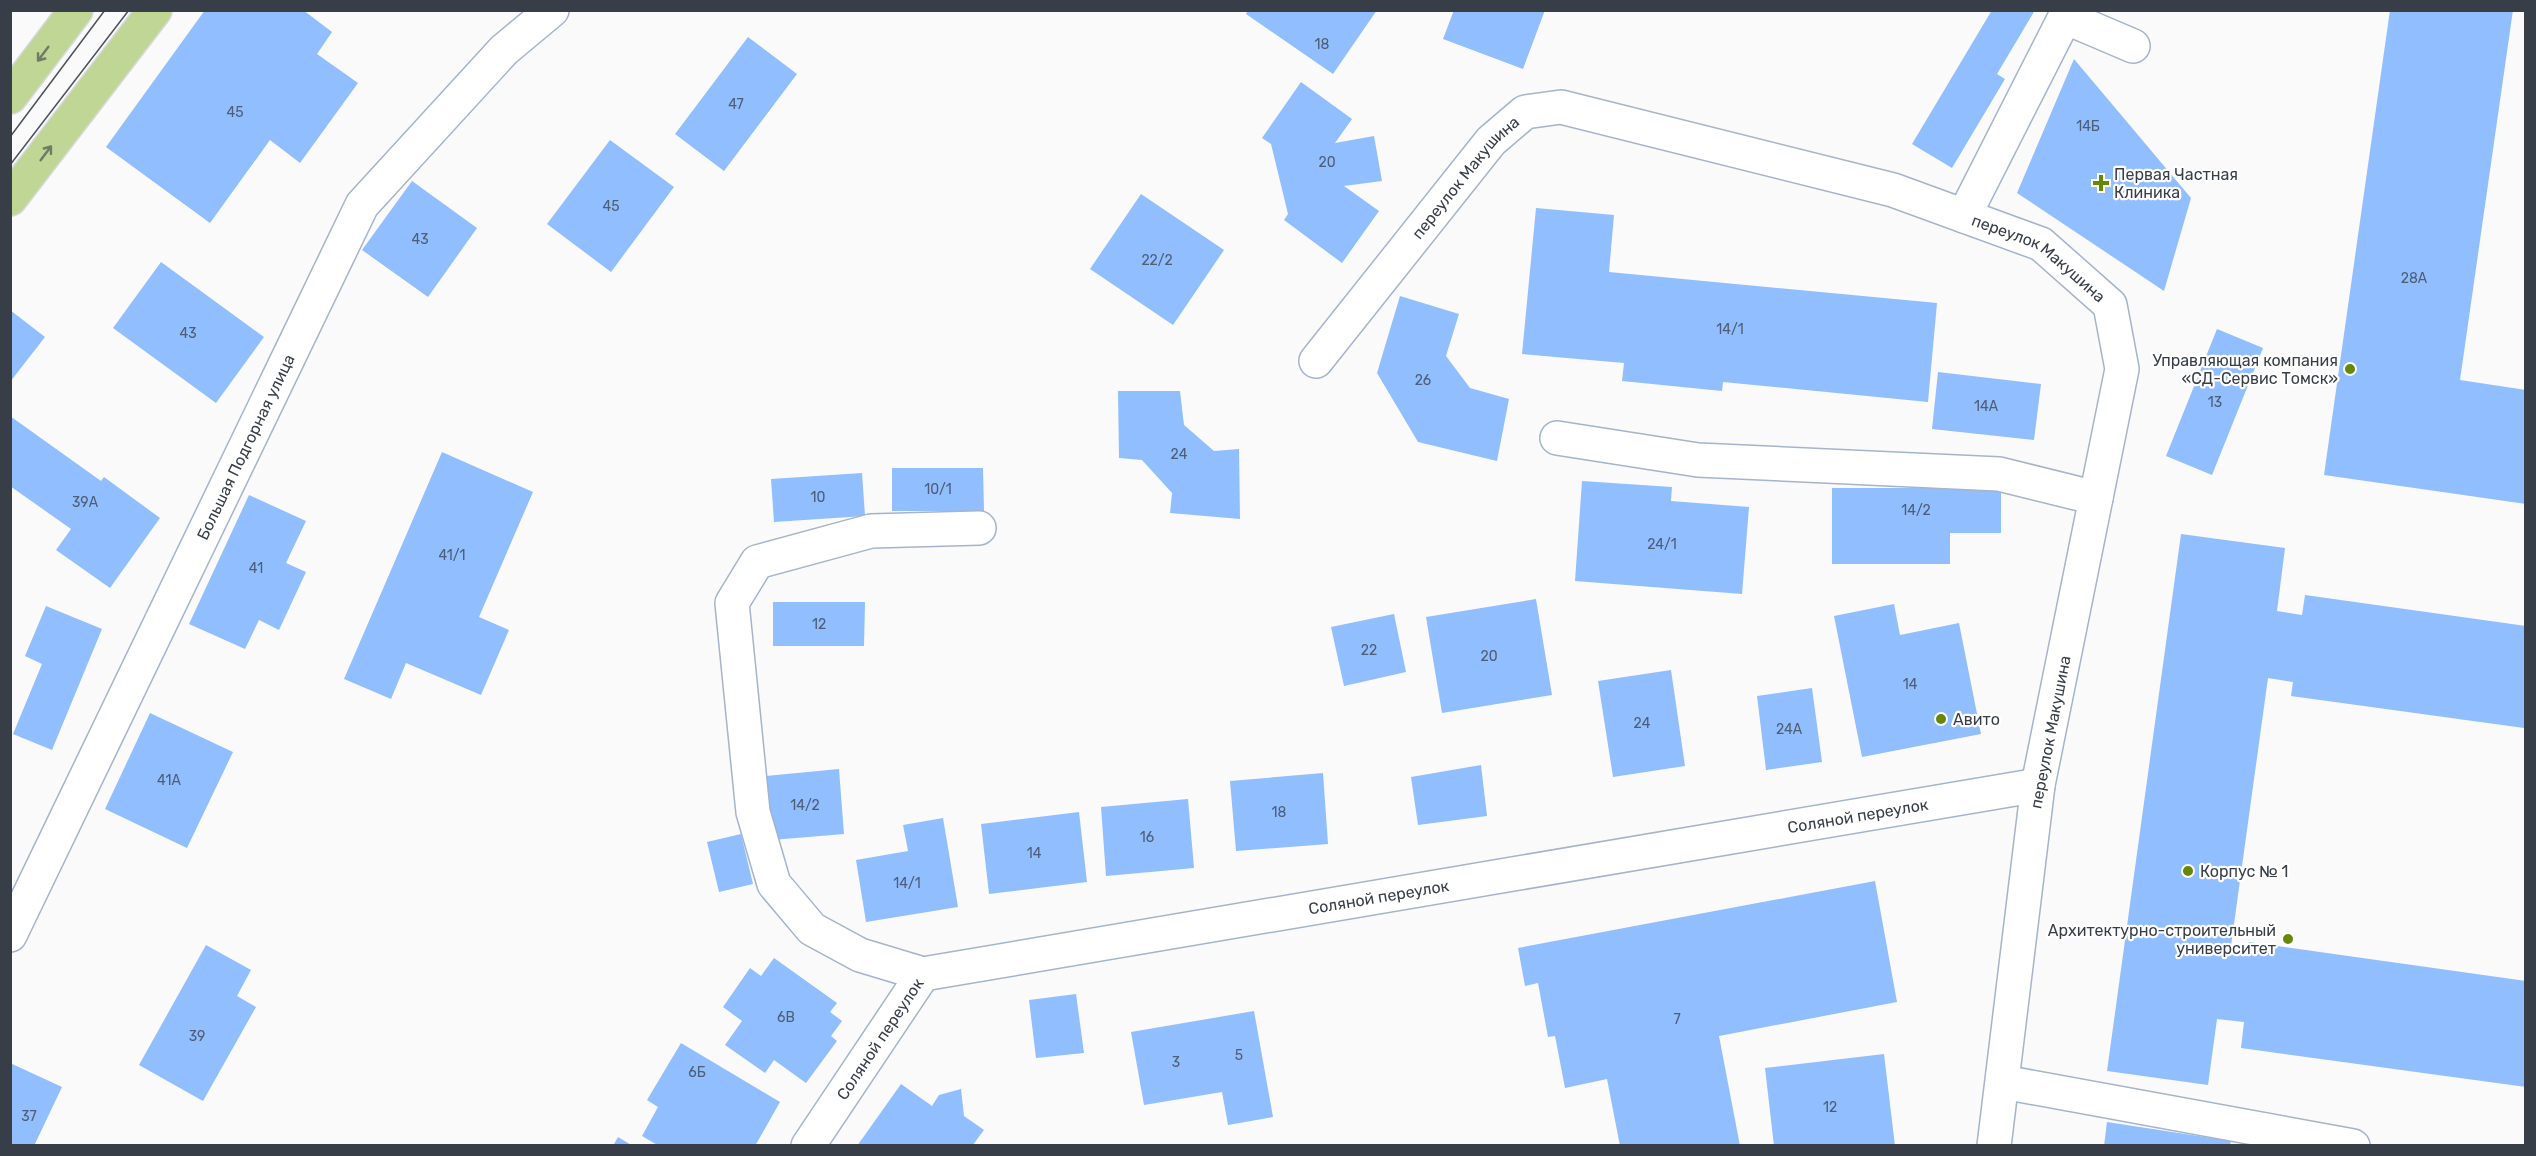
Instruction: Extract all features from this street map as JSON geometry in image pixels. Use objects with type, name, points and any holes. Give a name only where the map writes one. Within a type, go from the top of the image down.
[{"type":"main road","points":[[10,97],[76,10]]},
{"type":"main road","points":[[10,199],[155,10]]},
{"type":"street","name":"Большая Подгорная улица","points":[[10,935],[362,205],[504,50],[552,10]]},
{"type":"street","points":[[1964,216],[2065,17],[2133,46]]},
{"type":"street","name":"переулок Макушина","points":[[1316,361],[1491,141],[1525,112],[1561,107],[1893,190],[2041,244],[2110,305],[2122,369],[2038,785],[1994,1146]]},
{"type":"street","points":[[1557,438],[1698,460],[1999,474],[2096,498]]},
{"type":"street","points":[[922,974],[860,955],[812,929],[774,884],[753,812],[732,603],[757,562],[871,531],[979,528]]},
{"type":"street","name":"Соляной переулок","points":[[808,1146],[922,974],[2038,785]]},
{"type":"street","points":[[2003,1082],[2352,1146]]},
{"type":"building","points":[[205,10],[303,10],[332,32],[317,54],[358,83],[300,163],[270,140],[210,223],[106,147]]},
{"type":"building","points":[[1248,10],[1377,10],[1333,74],[1246,14]]},
{"type":"building","points":[[1454,10],[1545,10],[1523,69],[1443,39]]},
{"type":"building","points":[[1992,10],[2035,10],[1997,74],[2005,79],[1952,168],[1912,144]]},
{"type":"building","points":[[2390,10],[2513,10],[2460,380],[2526,390],[2526,504],[2324,475]]},
{"type":"building","points":[[748,37],[797,74],[724,171],[675,134]]},
{"type":"building","points":[[2074,59],[2191,198],[2164,291],[2017,193]]},
{"type":"building","points":[[1301,82],[1352,119],[1335,143],[1374,136],[1382,181],[1344,186],[1379,211],[1342,263],[1284,220],[1288,214],[1271,144],[1262,138]]},
{"type":"building","points":[[610,140],[674,187],[611,272],[547,224]]},
{"type":"building","points":[[412,181],[477,228],[428,297],[362,250]]},
{"type":"building","points":[[1141,194],[1224,250],[1173,325],[1090,269]]},
{"type":"building","points":[[1536,208],[1614,215],[1609,272],[1937,303],[1928,402],[1723,382],[1722,391],[1622,381],[1624,363],[1522,354]]},
{"type":"building","points":[[161,262],[264,337],[216,403],[113,328]]},
{"type":"building","points":[[1400,296],[1459,314],[1446,356],[1470,388],[1509,399],[1497,461],[1418,442],[1377,373]]},
{"type":"building","points":[[10,310],[45,337],[10,382]]},
{"type":"building","points":[[2217,329],[2263,348],[2212,475],[2166,456]]},
{"type":"building","points":[[1938,372],[2041,384],[2034,440],[1932,429]]},
{"type":"building","points":[[1118,391],[1180,391],[1184,425],[1214,451],[1239,449],[1240,519],[1170,513],[1172,493],[1142,460],[1119,458]]},
{"type":"building","points":[[10,416],[101,481],[104,477],[160,518],[110,588],[56,550],[71,529],[10,486]]},
{"type":"building","points":[[442,452],[533,492],[479,617],[509,630],[481,695],[406,663],[391,699],[344,679]]},
{"type":"building","points":[[892,468],[983,468],[984,511],[892,511]]},
{"type":"building","points":[[862,473],[865,516],[774,522],[771,479]]},
{"type":"building","points":[[1582,481],[1672,487],[1671,501],[1749,507],[1742,594],[1575,581]]},
{"type":"building","points":[[1832,488],[2001,488],[2001,533],[1950,533],[1950,564],[1832,564]]},
{"type":"building","points":[[249,495],[306,521],[286,563],[306,572],[279,630],[259,620],[245,649],[189,624]]},
{"type":"building","name":"Корпус № 1","points":[[2181,534],[2285,548],[2277,611],[2302,615],[2305,595],[2526,626],[2524,728],[2291,696],[2293,682],[2268,678],[2230,953],[2247,956],[2249,942],[2526,981],[2526,1087],[2241,1048],[2244,1022],[2217,1019],[2208,1085],[2107,1071]]},
{"type":"building","points":[[1536,599],[1552,695],[1442,713],[1426,617]]},
{"type":"building","points":[[773,602],[865,602],[864,646],[773,646]]},
{"type":"building","points":[[1894,604],[1900,635],[1959,623],[1981,734],[1862,757],[1834,616]]},
{"type":"building","points":[[46,606],[102,629],[52,750],[13,734],[42,664],[25,656]]},
{"type":"building","points":[[1394,614],[1406,672],[1344,686],[1331,627]]},
{"type":"building","points":[[1671,670],[1685,766],[1613,777],[1598,681]]},
{"type":"building","points":[[1812,688],[1822,762],[1766,770],[1757,696]]},
{"type":"building","points":[[150,713],[233,752],[187,848],[105,809]]},
{"type":"building","points":[[1481,765],[1487,816],[1418,825],[1411,777]]},
{"type":"building","points":[[839,769],[844,834],[772,840],[766,776]]},
{"type":"building","points":[[1323,773],[1328,844],[1236,851],[1230,781]]},
{"type":"building","points":[[1188,799],[1194,868],[1106,876],[1101,807]]},
{"type":"building","points":[[1079,812],[1087,882],[989,894],[981,824]]},
{"type":"building","points":[[943,818],[958,907],[866,922],[856,860],[908,851],[903,825]]},
{"type":"building","points":[[741,834],[753,884],[719,892],[707,842]]},
{"type":"building","points":[[1875,881],[1897,1002],[1719,1036],[1740,1146],[1620,1146],[1607,1079],[1565,1088],[1555,1036],[1548,1037],[1538,983],[1525,986],[1518,948]]},
{"type":"building","points":[[206,945],[251,970],[237,996],[256,1007],[203,1101],[139,1065]]},
{"type":"building","points":[[774,958],[837,1003],[830,1012],[842,1021],[831,1036],[837,1041],[806,1083],[774,1060],[765,1073],[725,1045],[742,1021],[723,1007],[750,968],[761,976]]},
{"type":"building","points":[[1076,994],[1084,1053],[1036,1058],[1029,1000]]},
{"type":"building","points":[[1254,1011],[1273,1117],[1228,1125],[1222,1092],[1144,1105],[1131,1032]]},
{"type":"building","points":[[681,1043],[780,1102],[755,1146],[659,1146],[642,1136],[658,1107],[647,1100]]},
{"type":"building","points":[[1884,1054],[1895,1146],[1774,1146],[1765,1068]]},
{"type":"building","points":[[10,1063],[62,1087],[34,1146],[10,1146]]},
{"type":"building","points":[[901,1084],[932,1106],[939,1095],[961,1089],[964,1116],[984,1130],[972,1146],[857,1146]]},
{"type":"building","points":[[2107,1122],[2231,1141],[2230,1146],[2104,1146]]},
{"type":"building","points":[[618,1137],[633,1146],[613,1146]]},
{"type":"tram line","points":[[10,137],[105,10]]},
{"type":"tram line","points":[[10,165],[129,10]]},
{"type":"place","name":"Первая Частная Клиника","points":[[2101,183]]},
{"type":"place","name":"Управляющая компания «СД-Сервис Томск»","points":[[2350,369]]},
{"type":"place","name":"Авито","points":[[1941,719]]},
{"type":"place","name":"Корпус № 1","points":[[2188,871]]},
{"type":"place","name":"Архитектурно-строительный университет","points":[[2288,939]]}]
